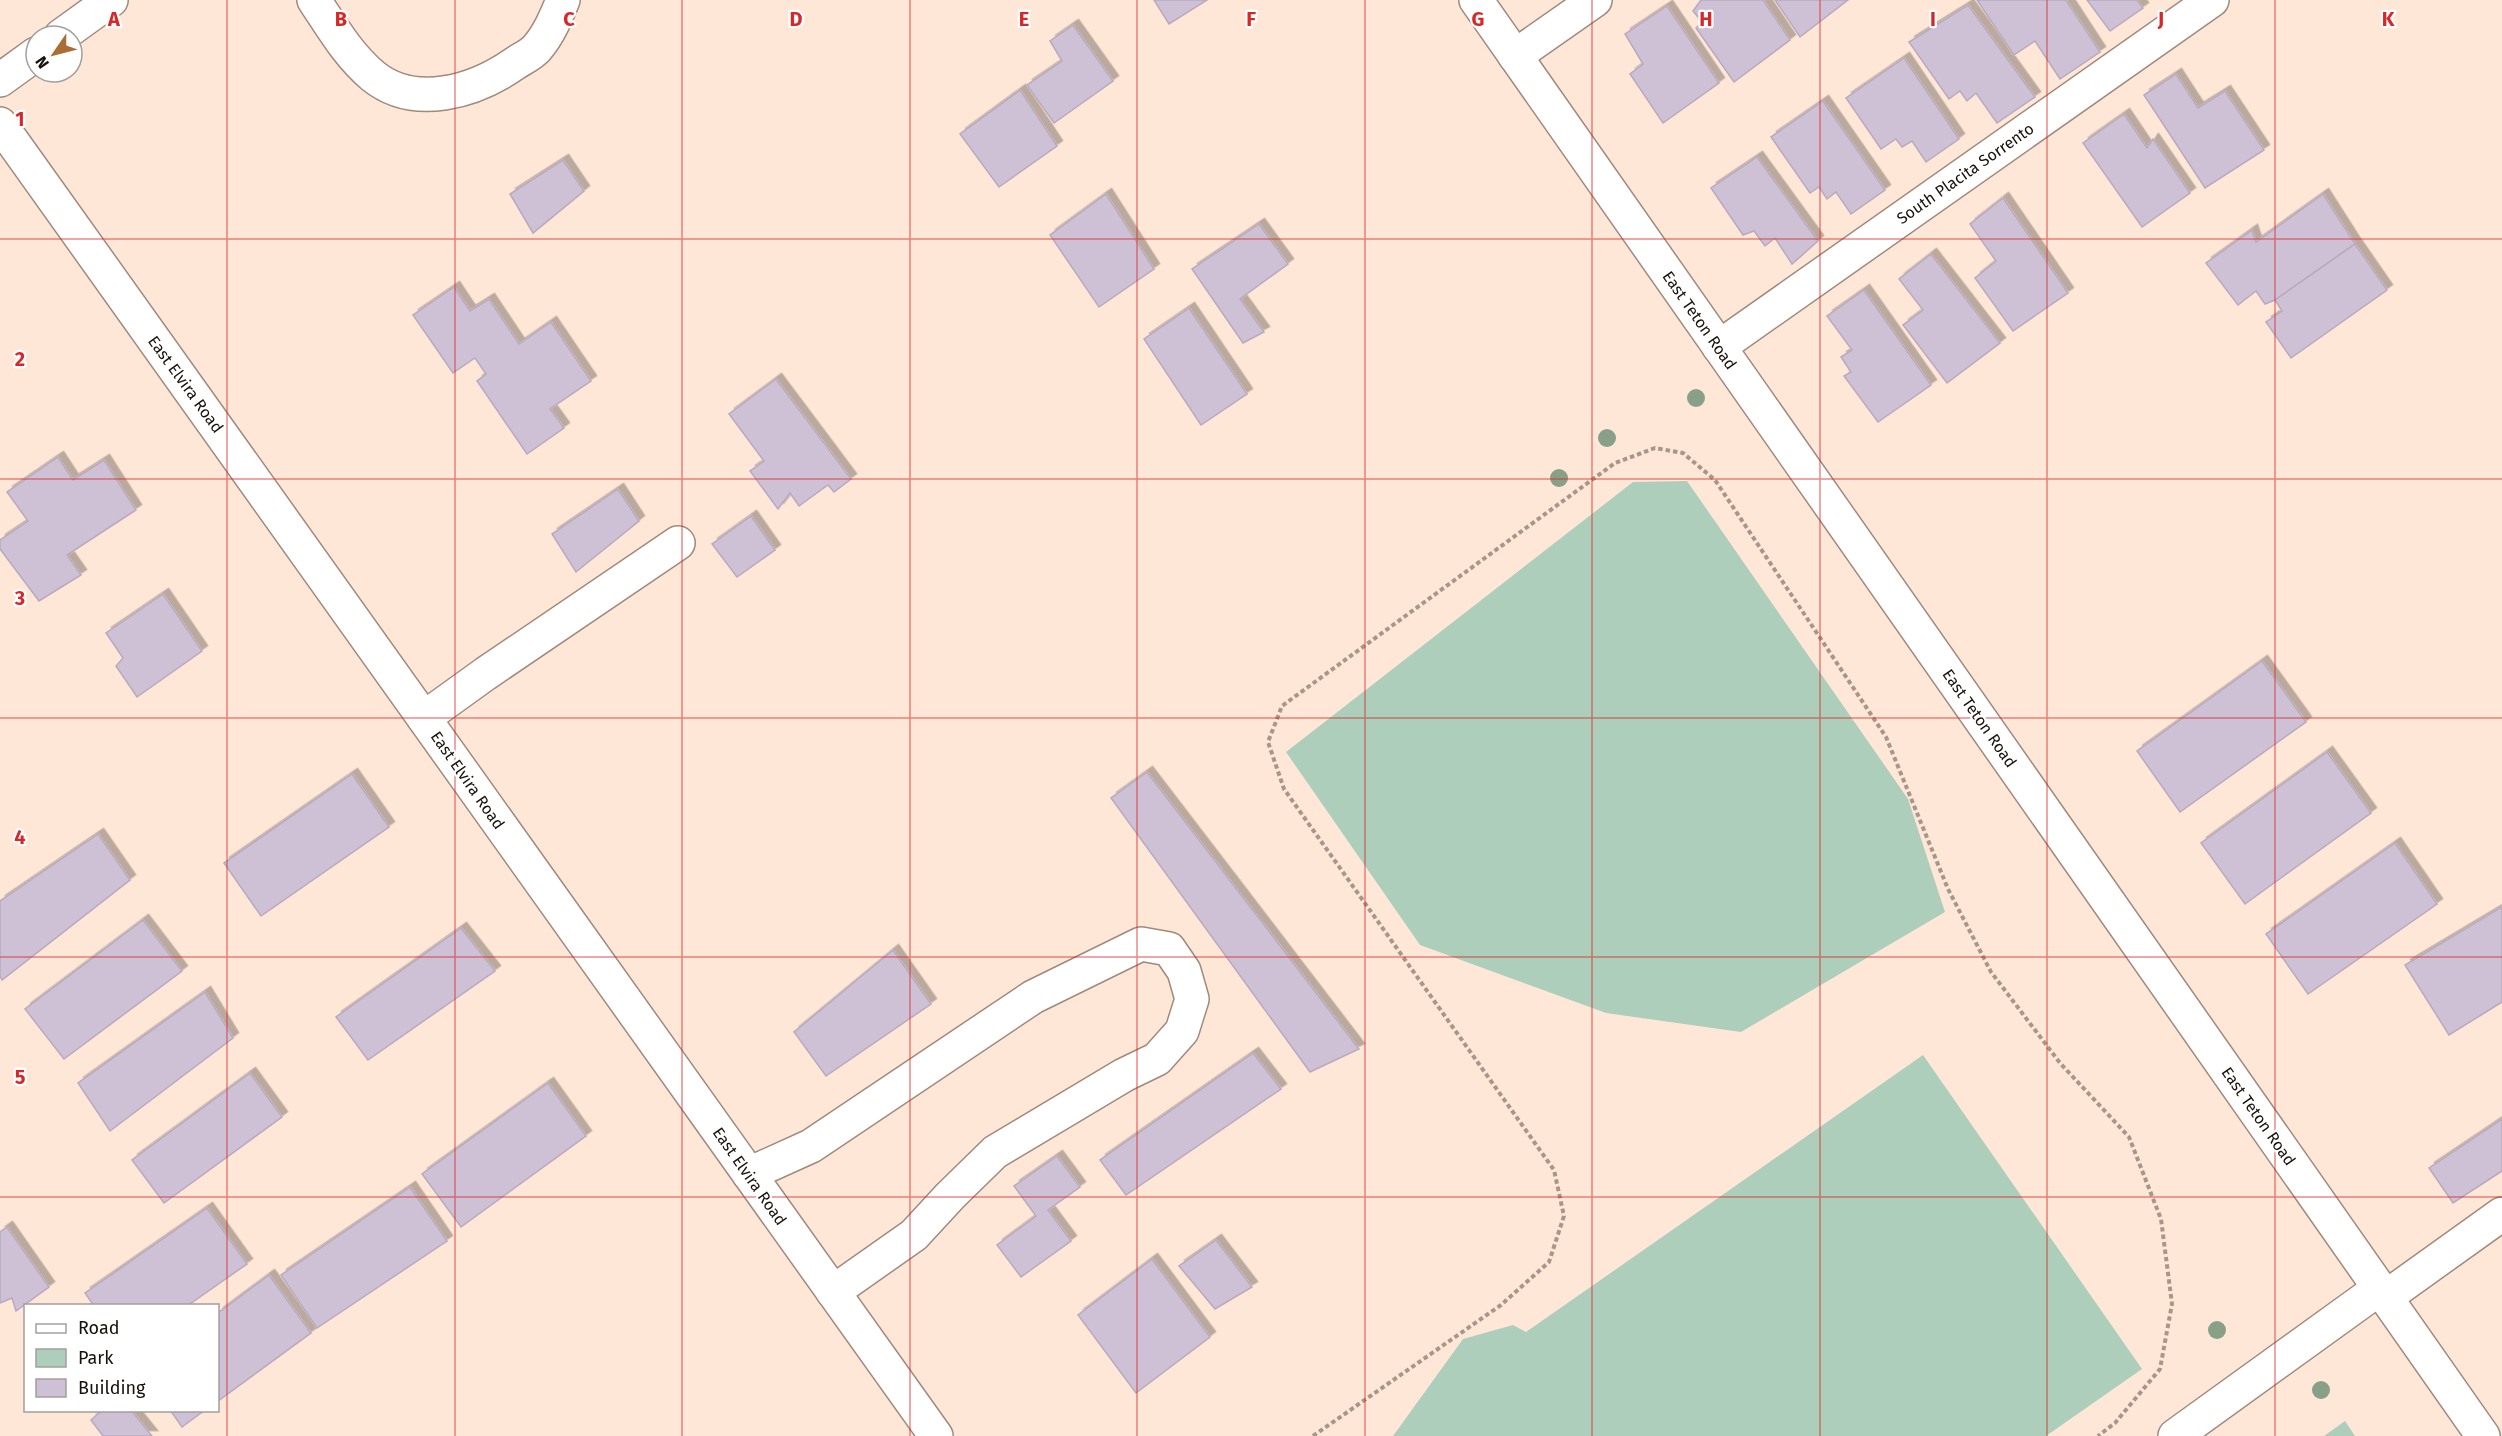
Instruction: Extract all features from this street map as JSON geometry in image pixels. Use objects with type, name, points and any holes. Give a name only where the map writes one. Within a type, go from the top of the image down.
[{"type":"street","points":[[78,24],[111,0]]},
{"type":"street","points":[[314,0],[344,47],[374,77],[407,93],[451,94],[497,76],[536,49],[555,22],[563,0]]},
{"type":"street","name":"East Teton Road","points":[[1476,0],[2483,1436]]},
{"type":"street","points":[[1515,56],[1595,0]]},
{"type":"street","name":"South Placita Sorrento","points":[[1719,347],[2212,0]]},
{"type":"street","points":[[0,80],[24,63]]},
{"type":"street","name":"East Elvira Road","points":[[0,124],[936,1436]]},
{"type":"street","points":[[424,718],[484,674],[678,543]]},
{"type":"street","points":[[749,1174],[811,1146],[1033,997],[1141,944],[1169,949],[1184,971],[1192,999],[1182,1031],[1157,1059],[1124,1075],[995,1152],[914,1235],[833,1292]]},
{"type":"street","points":[[2175,1436],[2502,1214]]},
{"type":"path","points":[[1313,1436],[1501,1305],[1549,1262],[1564,1216],[1554,1170],[1284,789],[1268,742],[1282,706],[1616,463],[1654,448],[1683,453],[1714,480],[1886,737],[1948,889],[1991,972],[2060,1063],[2129,1137],[2161,1219],[2172,1304],[2160,1369],[2115,1423],[2098,1436]]},
{"type":"green space","points":[[1687,481],[1908,799],[1945,912],[1741,1032],[1606,1013],[1420,945],[1286,752],[1633,482]]},
{"type":"green space","points":[[1923,1055],[2142,1369],[2046,1436],[1393,1436],[1463,1339],[1513,1325],[1526,1332]]},
{"type":"green space","points":[[2345,1421],[2355,1436],[2324,1436]]},
{"type":"building","points":[[1154,0],[1207,0],[1169,24]]},
{"type":"building","points":[[1701,0],[1763,0],[1790,40],[1734,82],[1696,28],[1702,22],[1693,11]]},
{"type":"building","points":[[1775,0],[1848,0],[1800,37]]},
{"type":"building","points":[[1977,0],[2066,0],[2100,52],[2060,79],[2035,41],[2014,55]]},
{"type":"building","points":[[2087,0],[2137,0],[2143,8],[2110,31]]},
{"type":"building","points":[[1968,5],[2035,97],[1997,123],[1976,93],[1967,101],[1960,91],[1949,99],[1909,42]]},
{"type":"building","points":[[1667,6],[1719,83],[1663,123],[1630,74],[1643,64],[1625,34]]},
{"type":"building","points":[[1073,25],[1113,81],[1054,123],[1027,85],[1062,61],[1050,41]]},
{"type":"building","points":[[1904,58],[1959,139],[1926,162],[1912,141],[1902,147],[1896,139],[1881,149],[1846,98]]},
{"type":"building","points":[[2176,74],[2198,108],[2225,91],[2264,150],[2205,188],[2144,95]]},
{"type":"building","points":[[1020,90],[1057,146],[999,187],[960,134]]},
{"type":"building","points":[[1823,101],[1885,190],[1851,214],[1836,192],[1827,199],[1819,187],[1810,193],[1771,137]]},
{"type":"building","points":[[2124,114],[2147,148],[2153,139],[2190,193],[2142,227],[2083,143]]},
{"type":"building","points":[[1757,157],[1818,241],[1792,264],[1775,238],[1765,246],[1754,231],[1743,235],[1711,188]]},
{"type":"building","points":[[563,160],[584,191],[533,233],[510,194]]},
{"type":"building","points":[[1106,194],[1154,269],[1099,307],[1050,235]]},
{"type":"building","points":[[2323,194],[2355,244],[2275,300],[2265,304],[2256,291],[2238,305],[2206,263],[2252,230],[2256,242]]},
{"type":"building","points":[[2003,198],[2068,293],[2013,331],[1975,278],[1996,261],[1970,224]]},
{"type":"building","points":[[1259,224],[1288,264],[1240,299],[1264,332],[1243,343],[1192,269]]},
{"type":"building","points":[[2355,244],[2387,290],[2291,358],[2266,322],[2282,311],[2275,300]]},
{"type":"building","points":[[1931,254],[2000,343],[1947,383],[1903,325],[1923,310],[1899,279]]},
{"type":"building","points":[[454,287],[470,311],[489,299],[519,344],[551,322],[591,381],[550,409],[564,428],[527,454],[477,381],[486,374],[475,358],[453,373],[413,315]]},
{"type":"building","points":[[1864,290],[1931,385],[1878,422],[1844,376],[1851,372],[1841,357],[1852,350],[1827,316]]},
{"type":"building","points":[[1189,308],[1247,394],[1201,425],[1144,339]]},
{"type":"building","points":[[776,379],[851,479],[834,492],[828,485],[799,506],[790,493],[778,509],[750,471],[764,461],[729,414]]},
{"type":"building","points":[[58,457],[73,480],[104,460],[136,510],[67,555],[81,575],[39,601],[0,549],[0,540],[28,521],[7,492]]},
{"type":"building","points":[[618,489],[639,521],[576,572],[552,534]]},
{"type":"building","points":[[751,516],[775,550],[737,577],[712,544]]},
{"type":"building","points":[[163,594],[202,651],[137,697],[116,666],[123,658],[106,633]]},
{"type":"building","points":[[2262,661],[2306,722],[2180,812],[2137,751]]},
{"type":"building","points":[[2327,752],[2371,813],[2245,904],[2201,843]]},
{"type":"building","points":[[1147,772],[1359,1049],[1310,1072],[1111,798]]},
{"type":"building","points":[[352,774],[389,827],[261,916],[224,863]]},
{"type":"building","points":[[98,834],[130,880],[2,980],[0,976],[0,901]]},
{"type":"building","points":[[2395,843],[2437,904],[2308,994],[2266,934]]},
{"type":"building","points":[[2502,907],[2502,1002],[2449,1035],[2405,965]]},
{"type":"building","points":[[143,920],[182,971],[64,1059],[25,1009]]},
{"type":"building","points":[[461,928],[495,971],[368,1060],[336,1017]]},
{"type":"building","points":[[893,950],[931,1004],[826,1076],[794,1032]]},
{"type":"building","points":[[205,992],[233,1038],[110,1131],[78,1083]]},
{"type":"building","points":[[1253,1053],[1281,1089],[1126,1195],[1100,1160]]},
{"type":"building","points":[[250,1073],[282,1117],[164,1203],[132,1160]]},
{"type":"building","points":[[548,1083],[586,1136],[461,1227],[422,1174]]},
{"type":"building","points":[[2502,1119],[2502,1171],[2453,1203],[2429,1168]]},
{"type":"building","points":[[1057,1156],[1080,1187],[1048,1210],[1071,1241],[1021,1277],[997,1245],[1036,1216],[1014,1186]]},
{"type":"building","points":[[410,1187],[447,1241],[317,1328],[281,1275]]},
{"type":"building","points":[[207,1208],[247,1264],[190,1304],[93,1304],[85,1293]]},
{"type":"building","points":[[7,1227],[49,1287],[16,1311],[12,1298],[0,1303],[0,1232]]},
{"type":"building","points":[[1216,1240],[1252,1287],[1215,1309],[1179,1266]]},
{"type":"building","points":[[1152,1259],[1210,1337],[1136,1393],[1078,1315]]},
{"type":"building","points":[[269,1275],[311,1333],[219,1400],[219,1312]]},
{"type":"building","points":[[100,1412],[133,1412],[152,1436],[103,1436],[91,1420]]},
{"type":"building","points":[[171,1412],[202,1412],[182,1427]]}]
